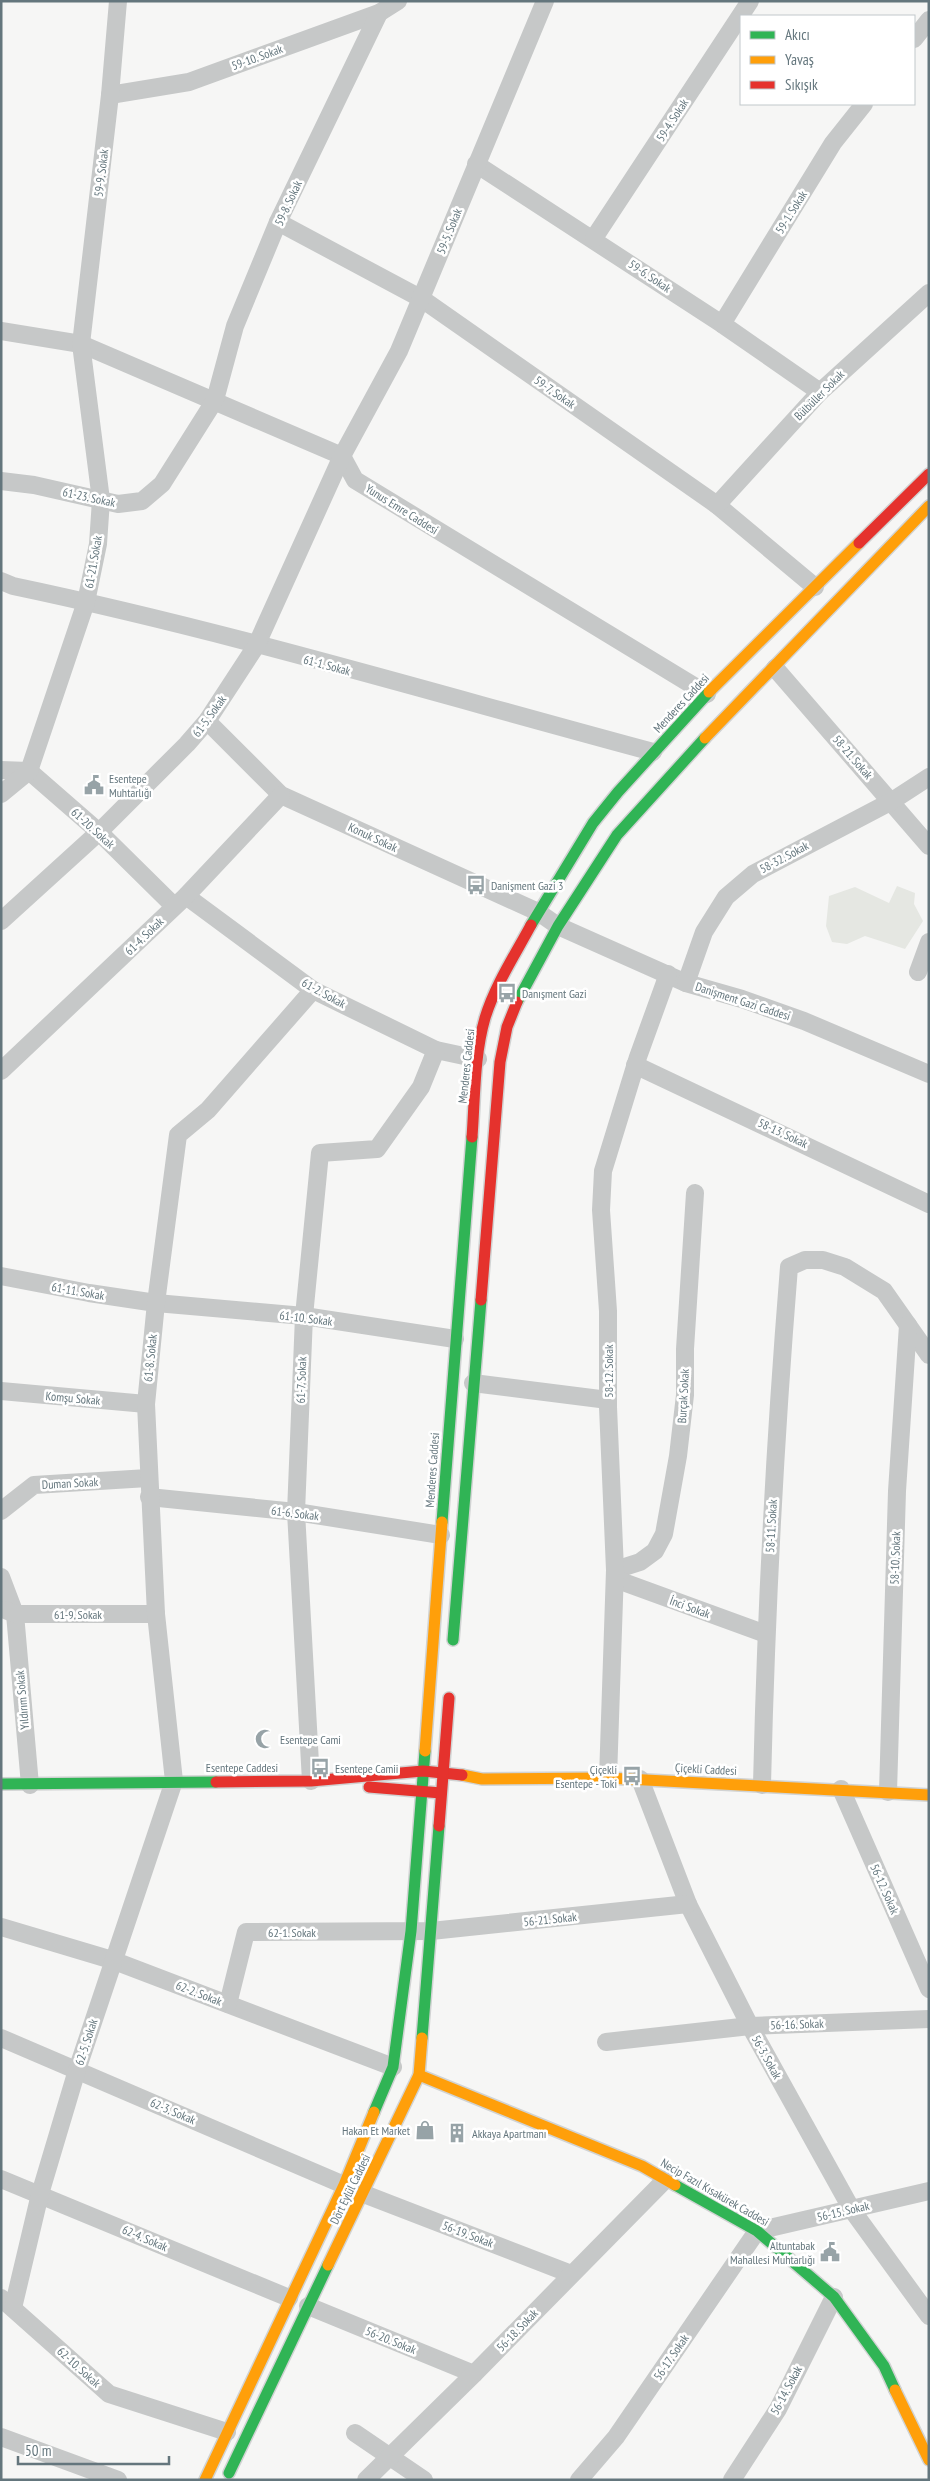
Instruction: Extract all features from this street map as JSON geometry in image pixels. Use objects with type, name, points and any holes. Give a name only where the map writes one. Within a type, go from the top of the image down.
[{"type":"main road","name":"Menderes Caddesi","points":[[422,1792],[432,1690],[440,1535],[455,1339],[478,1059],[485,1019],[496,992],[538,912],[593,823],[653,752],[707,694],[929,474]]},
{"type":"main road","points":[[452,1652],[500,1062],[507,1027],[516,1003],[558,926],[616,835],[685,759],[775,668],[929,506]]},
{"type":"main road","points":[[444,1772],[449,1690]]},
{"type":"main road","name":"Esentepe Caddesi","points":[[1,1784],[311,1781],[423,1771],[444,1772],[482,1779]]},
{"type":"main road","name":"Dört Eylül Caddesi","points":[[226,2480],[308,2306],[364,2194],[419,2074],[432,1931],[450,1791],[444,1772]]},
{"type":"main road","points":[[311,1781],[422,1792],[450,1791],[482,1779]]},
{"type":"main road","name":"Çiçekli Caddesi","points":[[482,1779],[640,1779],[929,1795]]},
{"type":"main road","name":"Dört Eylül Caddesi","points":[[205,2480],[289,2298],[344,2185],[393,2067],[411,1931],[422,1792]]},
{"type":"main road","name":"Necip Fazıl Kısakürek Caddesi","points":[[419,2074],[642,2166],[757,2231],[834,2297],[884,2366],[929,2460]]},
{"type":"street","name":"59-9. Sokak","points":[[81,344],[110,95],[118,1]]},
{"type":"street","name":"59-10. Sokak","points":[[110,95],[189,82],[379,13],[398,1]]},
{"type":"street","name":"59-5. Sokak","points":[[342,456],[399,351],[422,300],[476,164],[545,1]]},
{"type":"street","name":"59-4. Sokak","points":[[741,15],[750,1]]},
{"type":"street","name":"59-8. Sokak","points":[[215,400],[235,326],[278,222],[379,13]]},
{"type":"street","name":"59-4. Sokak","points":[[594,238],[740,16]]},
{"type":"street","points":[[915,38],[929,20]]},
{"type":"street","name":"59-1. Sokak","points":[[722,324],[834,143],[863,105]]},
{"type":"street","name":"59-6. Sokak","points":[[476,164],[594,238],[820,392]]},
{"type":"street","name":"59-7. Sokak","points":[[278,222],[422,300],[717,505],[815,587]]},
{"type":"street","name":"Bülbüller Sokak","points":[[717,505],[820,392],[929,293]]},
{"type":"street","points":[[1,331],[81,344],[342,456]]},
{"type":"street","name":"61-21. Sokak","points":[[29,771],[86,602],[98,544],[101,500],[81,344]]},
{"type":"street","name":"61-23. Sokak","points":[[1,481],[34,484],[118,504],[142,501],[162,484],[215,400]]},
{"type":"street","name":"61-5. Sokak","points":[[1,921],[99,832],[187,744],[207,721],[256,646],[342,456]]},
{"type":"street","name":"Yunus Emre Caddesi","points":[[342,456],[355,480],[707,694]]},
{"type":"street","name":"61-1. Sokak","points":[[1,581],[13,586],[86,602],[256,646],[653,752]]},
{"type":"street","name":"58-21. Sokak","points":[[775,668],[929,846]]},
{"type":"street","name":"Konuk Sokak","points":[[207,721],[281,795],[538,912],[558,926]]},
{"type":"street","points":[[1,770],[29,771]]},
{"type":"street","points":[[1,794],[29,771]]},
{"type":"street","name":"61-20. Sokak","points":[[29,771],[180,901]]},
{"type":"street","name":"58-32. Sokak","points":[[686,983],[704,932],[726,897],[753,874],[892,801],[929,777]]},
{"type":"street","name":"61-4. Sokak","points":[[1,1071],[180,901],[281,795]]},
{"type":"street","name":"61-2. Sokak","points":[[180,901],[313,990],[436,1050],[478,1059]]},
{"type":"street","name":"Danişment Gazi Caddesi","points":[[558,926],[686,983],[742,999],[804,1021],[929,1074]]},
{"type":"street","points":[[918,972],[929,942]]},
{"type":"street","name":"58-12. Sokak","points":[[608,1778],[615,1575],[608,1400],[608,1311],[601,1210],[603,1171],[635,1066],[668,974]]},
{"type":"street","name":"61-8. Sokak","points":[[174,1781],[156,1614],[148,1478],[146,1404],[156,1302],[178,1135],[208,1110],[313,990]]},
{"type":"street","name":"61-7. Sokak","points":[[311,1781],[296,1512],[304,1316],[320,1153],[377,1149],[421,1087],[436,1050]]},
{"type":"street","name":"58-13. Sokak","points":[[635,1066],[929,1204]]},
{"type":"street","name":"Burçak Sokak","points":[[615,1575],[640,1562],[655,1551],[664,1534],[678,1456],[685,1395],[685,1349],[695,1193]]},
{"type":"street","name":"58-11. Sokak","points":[[762,1785],[766,1634],[778,1403],[789,1267],[805,1260],[823,1260],[845,1267],[884,1292],[908,1325]]},
{"type":"street","name":"61-11. Sokak","points":[[1,1276],[89,1294],[156,1302]]},
{"type":"street","name":"61-10. Sokak","points":[[156,1302],[304,1316],[455,1339]]},
{"type":"street","points":[[908,1325],[929,1354]]},
{"type":"street","name":"58-10. Sokak","points":[[888,1792],[897,1491],[908,1325]]},
{"type":"street","points":[[473,1383],[608,1400]]},
{"type":"street","name":"Komşu Sokak","points":[[1,1391],[146,1404]]},
{"type":"street","name":"Duman Sokak","points":[[1,1511],[34,1485],[148,1478]]},
{"type":"street","name":"61-6. Sokak","points":[[149,1497],[296,1512],[440,1535]]},
{"type":"street","name":"İnci Sokak","points":[[615,1575],[766,1634]]},
{"type":"street","points":[[1,1578],[8,1612]]},
{"type":"street","name":"61-9. Sokak","points":[[8,1612],[156,1614]]},
{"type":"street","name":"Yıldırım Sokak","points":[[8,1612],[30,1785]]},
{"type":"street","name":"56-3. Sokak","points":[[640,1779],[688,1904],[750,2026],[852,2210],[929,2316]]},
{"type":"street","name":"62-5. Sokak","points":[[7,2303],[112,1960],[174,1781]]},
{"type":"street","name":"56-12. Sokak","points":[[841,1789],[929,1989]]},
{"type":"street","name":"56-21. Sokak","points":[[411,1931],[432,1931],[688,1904]]},
{"type":"street","name":"62-2. Sokak","points":[[1,1927],[112,1960],[393,2067]]},
{"type":"street","name":"62-1. Sokak","points":[[228,2004],[246,1932],[411,1931]]},
{"type":"street","name":"56-16. Sokak","points":[[606,2042],[750,2026],[929,2019]]},
{"type":"street","name":"62-3. Sokak","points":[[1,2038],[344,2185]]},
{"type":"street","name":"62-4. Sokak","points":[[1,2179],[289,2298]]},
{"type":"street","name":"56-18. Sokak","points":[[366,2480],[474,2374],[666,2179]]},
{"type":"street","name":"56-15. Sokak","points":[[757,2231],[929,2192]]},
{"type":"street","name":"56-19. Sokak","points":[[364,2194],[571,2274]]},
{"type":"street","name":"56-17. Sokak","points":[[579,2480],[616,2437],[757,2231]]},
{"type":"street","name":"56-14. Sokak","points":[[732,2480],[778,2409],[834,2297]]},
{"type":"street","name":"62-10. Sokak","points":[[7,2303],[109,2394],[227,2432]]},
{"type":"street","name":"56-20. Sokak","points":[[308,2306],[474,2374]]},
{"type":"street","points":[[355,2433],[390,2455],[424,2480]]},
{"type":"street","points":[[1,2437],[118,2480]]},
{"type":"shaded area","points":[[897,886],[915,893],[914,904],[923,921],[905,949],[865,936],[847,944],[832,942],[826,926],[829,896],[855,887],[889,903]]},
{"type":"traffic: fast","points":[[531,925],[593,823],[618,792],[709,692]]},
{"type":"traffic: fast","points":[[517,1002],[558,926],[617,835],[705,738]]},
{"type":"traffic: fast","points":[[442,1522],[472,1137]]},
{"type":"traffic: fast","points":[[453,1640],[481,1300]]},
{"type":"traffic: fast","points":[[374,2112],[393,2067],[411,1931],[425,1751]]},
{"type":"traffic: fast","points":[[1,1784],[216,1782]]},
{"type":"traffic: fast","points":[[422,2038],[439,1826]]},
{"type":"traffic: fast","points":[[675,2185],[757,2231],[834,2297],[884,2366],[895,2390]]},
{"type":"traffic: fast","points":[[229,2473],[328,2265]]},
{"type":"traffic: slow","points":[[705,738],[929,506]]},
{"type":"traffic: slow","points":[[709,692],[859,543]]},
{"type":"traffic: slow","points":[[425,1751],[442,1522]]},
{"type":"traffic: slow","points":[[462,1775],[482,1779],[608,1778],[929,1795]]},
{"type":"traffic: slow","points":[[328,2265],[419,2075],[422,2038]]},
{"type":"traffic: slow","points":[[419,2075],[642,2166],[675,2185]]},
{"type":"traffic: slow","points":[[205,2480],[344,2185],[374,2112]]},
{"type":"traffic: slow","points":[[895,2390],[929,2460]]},
{"type":"traffic: jam","points":[[859,543],[929,474]]},
{"type":"traffic: jam","points":[[472,1137],[481,1032],[489,1006],[500,982],[531,925]]},
{"type":"traffic: jam","points":[[481,1300],[500,1062],[507,1027],[517,1002]]},
{"type":"traffic: jam","points":[[439,1826],[449,1698]]},
{"type":"traffic: jam","points":[[216,1782],[311,1781],[423,1771],[462,1775]]},
{"type":"traffic: jam","points":[[369,1787],[441,1793]]},
{"type":"place","name":"Esentepe Muhtarlığı","points":[[94,785]]},
{"type":"place","name":"Danişment Gazi 3","points":[[476,885]]},
{"type":"place","name":"Danışment Gazi","points":[[507,993]]},
{"type":"place","name":"Esentepe Cami","points":[[265,1739]]},
{"type":"place","name":"Esentepe Camii","points":[[320,1768]]},
{"type":"place","name":"Çiçekli Esentepe - Toki","points":[[632,1776]]},
{"type":"place","name":"Hakan Et Market","points":[[425,2130]]},
{"type":"place","name":"Akkaya Apartmanı","points":[[457,2133]]},
{"type":"place","name":"Altuntabak Mahallesi Muhtarlığı","points":[[830,2252]]}]
